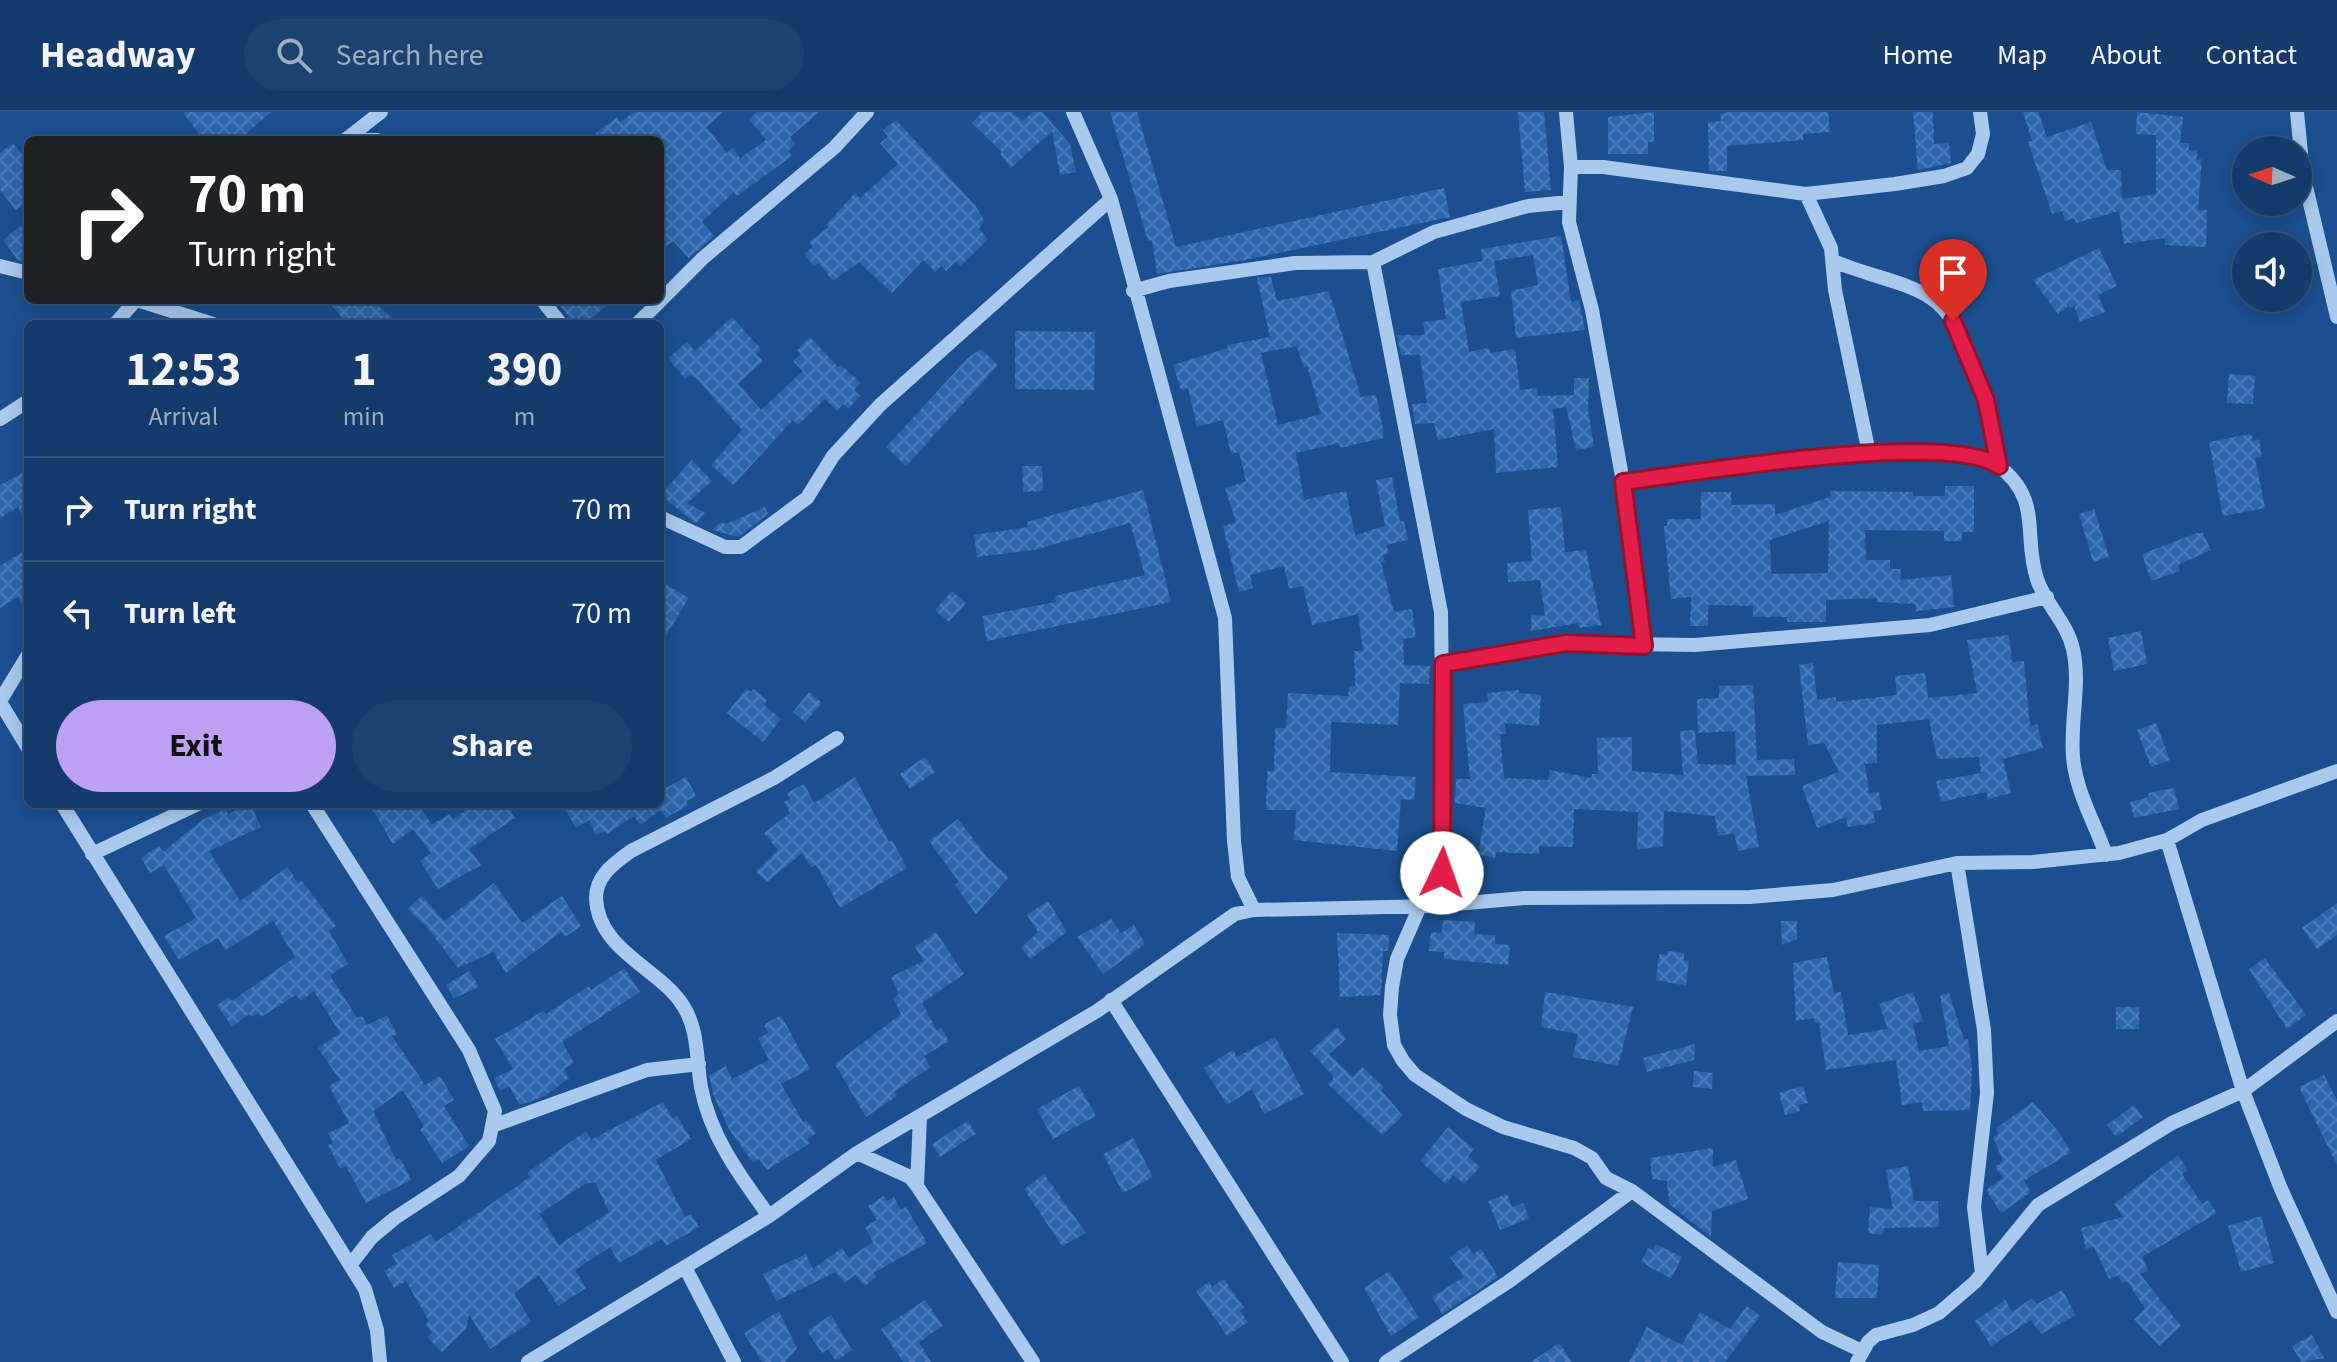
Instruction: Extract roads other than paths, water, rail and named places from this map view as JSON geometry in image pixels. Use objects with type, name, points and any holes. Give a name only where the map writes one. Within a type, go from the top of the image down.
[{"type":"street","points":[[350,136],[381,112]]},
{"type":"street","points":[[664,297],[703,258],[835,147],[867,112]]},
{"type":"street","points":[[1073,112],[1111,199],[1133,291],[1225,618],[1236,865],[1238,877],[1254,910]]},
{"type":"street","points":[[1566,112],[1571,167],[1571,234],[1592,310],[1623,482],[1644,646]]},
{"type":"street","points":[[1571,167],[1603,167],[1806,194],[1907,182],[1967,168],[1978,154],[1981,144],[1980,112]]},
{"type":"street","points":[[2297,112],[2303,174],[2332,263],[2337,317]]},
{"type":"street","points":[[1806,194],[1834,261],[1835,290],[1869,453]]},
{"type":"street","points":[[664,519],[725,547],[741,547],[807,498],[833,456],[880,405],[1111,199]]},
{"type":"street","points":[[1133,291],[1169,281],[1295,263],[1373,262],[1434,232],[1528,206],[1569,202]]},
{"type":"street","points":[[1834,261],[1914,290],[1941,306],[1953,321],[1973,364],[1986,400],[1999,466]]},
{"type":"street","points":[[1373,262],[1441,612],[1442,873],[1397,959],[1392,987],[1394,1045],[1415,1075],[1466,1109],[1503,1127],[1574,1148],[1592,1158],[1606,1178],[1632,1191],[1859,1356],[1876,1335],[1913,1325],[1939,1313],[1982,1273],[2038,1205],[2172,1123],[2243,1091],[2337,1021]]},
{"type":"street","points":[[0,266],[24,272]]},
{"type":"street","points":[[118,320],[132,304]]},
{"type":"street","points":[[149,304],[200,320]]},
{"type":"street","points":[[545,304],[558,320]]},
{"type":"street","points":[[641,320],[657,304]]},
{"type":"street","points":[[0,419],[24,404]]},
{"type":"street","points":[[1623,482],[1869,453],[1968,455],[1986,457],[1999,466],[2026,502],[2032,519],[2032,558],[2038,583],[2068,630],[2074,651],[2073,760],[2080,791],[2106,855]]},
{"type":"street","points":[[1443,664],[1566,643],[1695,645],[1930,625],[2047,597]]},
{"type":"street","points":[[24,662],[0,701],[24,741]]},
{"type":"street","points":[[769,1216],[734,1168],[714,1130],[701,1088],[694,1032],[683,1005],[655,974],[629,958],[611,937],[596,898],[599,881],[611,866],[631,851],[774,778],[837,738]]},
{"type":"street","points":[[528,1362],[769,1216],[857,1153],[1111,1000],[1235,914],[1254,910],[1426,906],[1524,898],[1777,895],[1833,890],[1957,863],[2033,862],[2106,855],[2167,840],[2202,820],[2337,771]]},
{"type":"street","points":[[64,808],[351,1264],[373,1310],[380,1362]]},
{"type":"street","points":[[92,854],[190,808]]},
{"type":"street","points":[[315,808],[469,1050],[495,1111],[495,1125],[489,1141],[459,1176],[395,1218],[372,1237],[351,1264]]},
{"type":"street","points":[[2167,840],[2243,1091],[2281,1189],[2337,1312]]},
{"type":"street","points":[[1957,863],[1984,1030],[1987,1093],[1974,1207],[1982,1273]]},
{"type":"street","points":[[1111,1000],[1342,1362]]},
{"type":"street","points":[[495,1125],[647,1070],[699,1064]]},
{"type":"street","points":[[917,1186],[920,1117]]},
{"type":"street","points":[[857,1153],[910,1177],[1033,1362]]},
{"type":"street","points":[[1386,1362],[1508,1282],[1632,1191]]},
{"type":"street","points":[[685,1267],[734,1362]]}]
